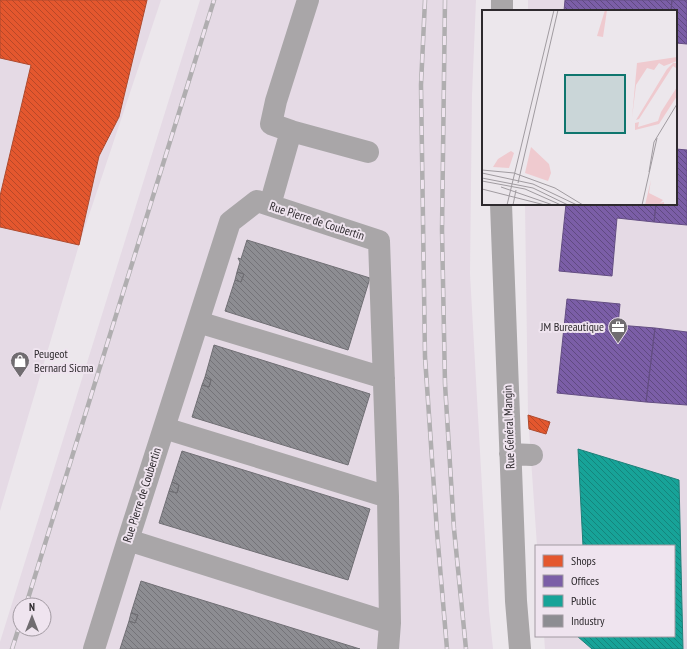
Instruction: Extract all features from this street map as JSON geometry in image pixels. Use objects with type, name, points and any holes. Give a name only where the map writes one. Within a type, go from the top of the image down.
[{"type":"street","points":[[308,0],[276,101],[271,124],[368,152]]},
{"type":"street","points":[[270,205],[291,131]]},
{"type":"street","name":"Rue Pierre de Coubertin","points":[[94,649],[230,222],[257,201],[379,241],[388,497],[390,623],[388,649]]},
{"type":"street","name":"Rue Général Mangin","points":[[501,205],[516,601],[520,649]]},
{"type":"street","points":[[198,322],[384,378]]},
{"type":"street","points":[[164,428],[388,497]]},
{"type":"street","points":[[510,454],[532,454]]},
{"type":"street","points":[[128,540],[390,623]]},
{"type":"shaded area","name":"Peugeot Bernard Sicma","points":[[0,0],[161,0],[79,245],[0,511]]},
{"type":"shaded area","points":[[200,0],[476,0],[472,95],[470,274],[489,611],[493,649],[0,649],[0,642],[12,603],[12,637],[52,637],[52,597],[14,597]]},
{"type":"shaded area","points":[[528,0],[687,0],[687,649],[545,649],[544,637],[675,637],[675,545],[537,545],[528,415],[525,205],[677,205],[677,10],[528,10]]},
{"type":"building: Shops","name":"Peugeot Bernard Sicma","points":[[0,0],[147,0],[119,117],[99,156],[79,245],[0,227],[0,196],[31,65],[0,58]]},
{"type":"building: Shops","points":[[528,415],[550,422],[546,434],[529,429]]},
{"type":"building: Offices","points":[[565,0],[672,0],[671,10],[564,10]]},
{"type":"building: Offices","points":[[672,0],[687,0],[687,44],[677,43],[677,10],[671,10]]},
{"type":"building: Offices","points":[[677,149],[687,150],[687,225],[654,222],[656,205],[677,205]]},
{"type":"building: Offices","points":[[566,205],[656,205],[654,222],[617,218],[612,276],[559,271]]},
{"type":"building: Offices","points":[[567,299],[620,304],[618,325],[655,328],[646,402],[557,393]]},
{"type":"building: Offices","points":[[655,328],[687,332],[687,405],[646,402]]},
{"type":"building: Public","points":[[578,449],[679,480],[683,649],[592,649],[578,637],[675,637],[675,545],[583,545]]},
{"type":"building: Industry","points":[[247,240],[370,278],[348,350],[225,311],[235,280],[241,282],[244,274],[237,272],[240,262],[238,258],[241,259]]},
{"type":"building: Industry","points":[[237,272],[244,274],[241,282],[235,280]]},
{"type":"building: Industry","points":[[214,345],[370,394],[348,465],[192,417],[202,385],[209,387],[211,380],[205,377]]},
{"type":"building: Industry","points":[[205,377],[211,380],[209,387],[202,385]]},
{"type":"building: Industry","points":[[182,451],[370,509],[348,580],[159,523],[169,491],[177,493],[179,485],[172,482]]},
{"type":"building: Industry","points":[[172,482],[179,485],[177,493],[169,491]]},
{"type":"building: Industry","points":[[141,581],[360,649],[120,649],[129,621],[135,623],[138,615],[131,613]]},
{"type":"building: Industry","points":[[131,613],[138,615],[135,623],[129,621]]},
{"type":"railway","points":[[28,597],[214,0]]},
{"type":"railway","points":[[425,0],[421,85],[425,357],[447,649]]},
{"type":"railway","points":[[445,0],[442,230],[445,384],[454,529],[466,649]]},
{"type":"railway","points":[[12,649],[16,637]]},
{"type":"place","name":"JM Bureautique","points":[[618,344]]},
{"type":"place","name":"Peugeot Bernard Sicma","points":[[20,378]]}]
